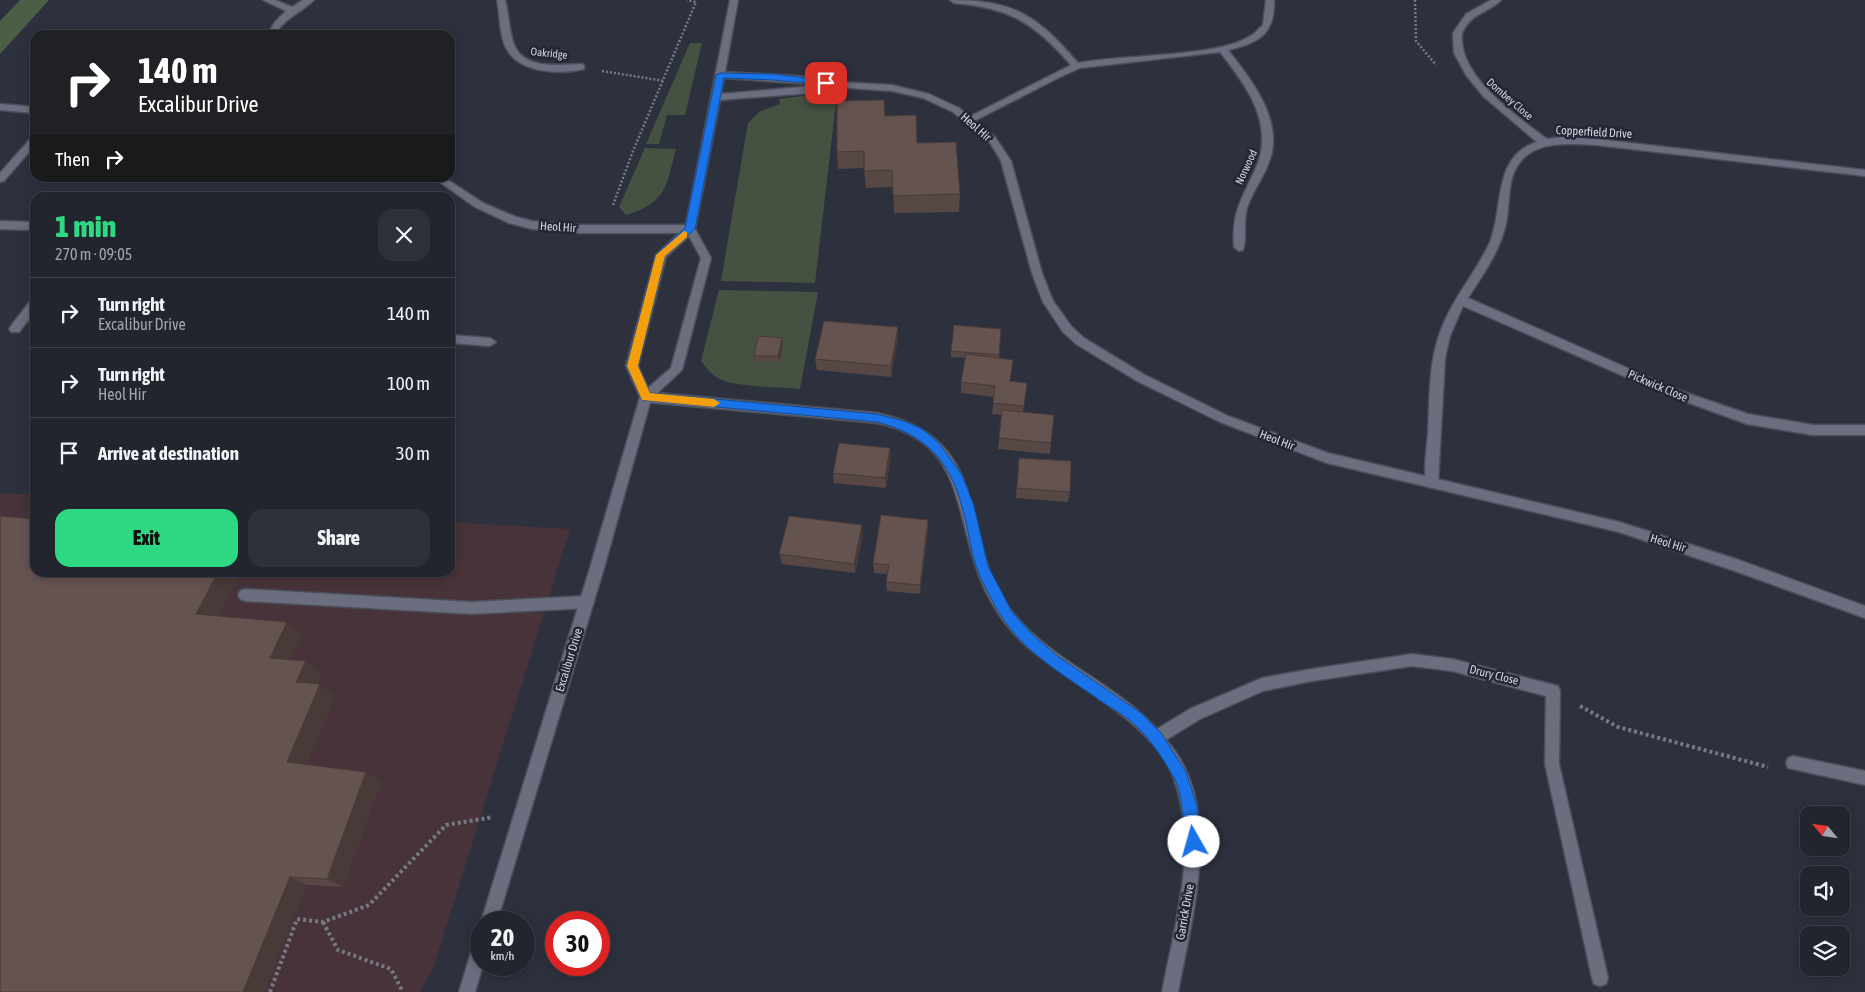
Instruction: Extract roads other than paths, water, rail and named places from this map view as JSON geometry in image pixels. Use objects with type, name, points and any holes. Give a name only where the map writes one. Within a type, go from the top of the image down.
[{"type":"street","points":[[267,0],[292,10]]},
{"type":"street","points":[[274,30],[282,19],[292,10],[310,0]]},
{"type":"street","name":"Oakridge","points":[[501,0],[510,47],[515,55],[524,62],[540,66],[582,67]]},
{"type":"street","points":[[690,229],[706,258],[676,370],[646,397],[632,366],[661,255],[690,229],[717,97],[734,0]]},
{"type":"street","points":[[954,0],[995,4],[1026,18],[1045,31],[1076,66]]},
{"type":"street","points":[[970,120],[1053,76],[1076,66],[1109,60],[1222,49],[1248,42],[1259,35],[1267,25],[1270,13],[1270,0]]},
{"type":"street","name":"Dombey Close","points":[[1497,0],[1488,3],[1464,22],[1458,34],[1457,46],[1460,60],[1468,73],[1489,98],[1544,143]]},
{"type":"street","name":"Norwood","points":[[1222,49],[1255,93],[1263,108],[1266,124],[1266,156],[1240,208],[1237,226],[1239,248]]},
{"type":"street","name":"Heol Hir","points":[[720,75],[789,78],[838,85],[877,86],[911,92],[941,102],[970,120],[992,139],[1006,161],[1044,292],[1055,314],[1067,329],[1080,341],[1140,378],[1224,419],[1327,458],[1619,527],[1736,565],[1865,612]]},
{"type":"street","name":"Heol Hir","points":[[717,97],[811,90],[838,85]]},
{"type":"street","points":[[0,107],[30,110]]},
{"type":"street","name":"Copperfield Drive","points":[[1432,483],[1440,344],[1448,323],[1482,265],[1500,228],[1505,184],[1509,169],[1530,149],[1544,143],[1572,141],[1625,144],[1865,173]]},
{"type":"street","points":[[0,179],[30,146]]},
{"type":"street","name":"Heol Hir","points":[[445,182],[478,205],[513,220],[551,228],[690,229]]},
{"type":"street","points":[[0,225],[30,226]]},
{"type":"street","name":"Pickwick Close","points":[[1461,300],[1671,392],[1747,419],[1813,430],[1865,430]]},
{"type":"street","points":[[15,329],[30,310]]},
{"type":"street","points":[[455,339],[490,342]]},
{"type":"street","name":"Excalibur Drive","points":[[492,911],[587,602],[646,397]]},
{"type":"street","name":"Garrick Drive","points":[[646,397],[877,418],[900,424],[919,432],[934,445],[958,478],[968,506],[982,566],[1008,616],[1027,638],[1052,659],[1136,718],[1156,738],[1179,772],[1190,806],[1194,842],[1190,881],[1170,992]]},
{"type":"street","points":[[245,595],[472,608],[587,602]]},
{"type":"street","name":"Drury Close","points":[[1156,738],[1196,714],[1262,686],[1312,675],[1412,660],[1452,665],[1553,691],[1552,764],[1600,978]]},
{"type":"street","points":[[1793,763],[1865,778]]},
{"type":"street","points":[[467,992],[472,976]]}]
